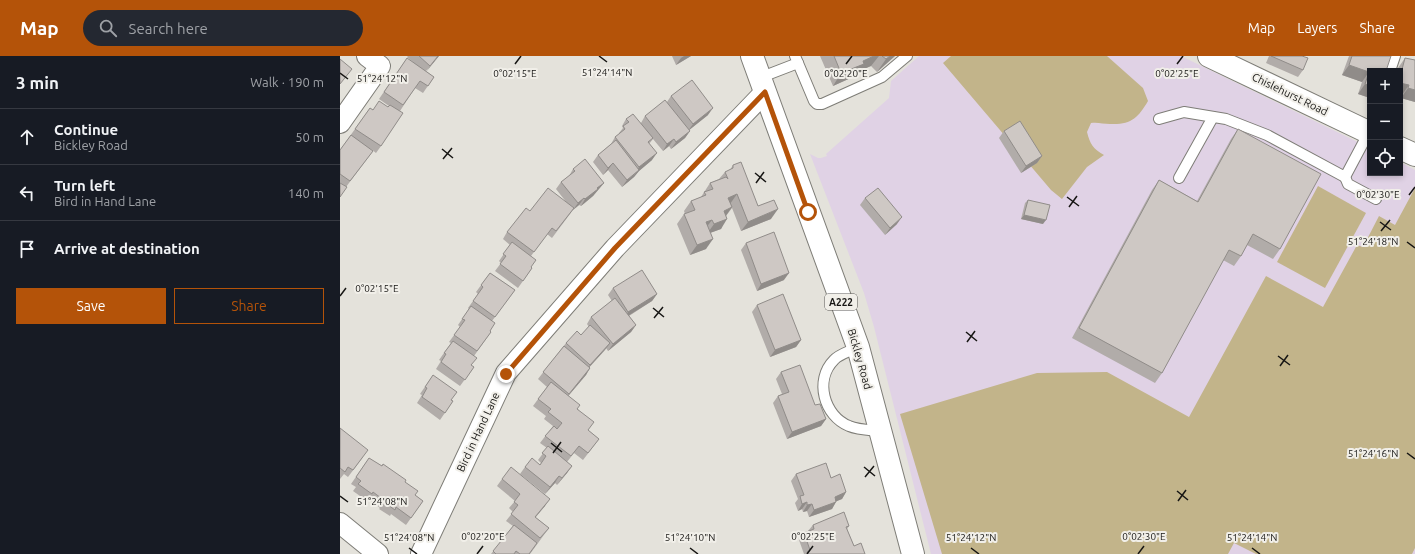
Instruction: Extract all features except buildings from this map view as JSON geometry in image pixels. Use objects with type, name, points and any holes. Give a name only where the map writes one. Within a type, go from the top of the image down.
[{"type":"main road","name":"Bickley Road","points":[[752,56],[858,347],[913,554]]},
{"type":"main road","name":"Chislehurst Road","points":[[1219,58],[1367,131]]},
{"type":"main road","points":[[1403,150],[1415,156]]},
{"type":"street","points":[[340,123],[378,59]]},
{"type":"street","name":"Bird in Hand Lane","points":[[421,554],[506,374],[615,248],[762,85]]},
{"type":"street","points":[[340,523],[378,554]]},
{"type":"lane","points":[[762,85],[796,59],[814,100],[817,104],[822,104],[882,77],[907,56]]},
{"type":"lane","points":[[1391,68],[1395,56]]},
{"type":"lane","points":[[1159,119],[1184,112],[1226,119],[1267,135],[1345,177],[1348,184],[1376,200]]},
{"type":"lane","points":[[1179,178],[1213,117]]},
{"type":"lane","points":[[1345,177],[1367,137]]},
{"type":"lane","points":[[858,347],[834,359],[826,370],[822,390],[827,406],[837,418],[850,426],[880,431]]},
{"type":"shaded area","points":[[919,56],[1181,56],[1367,147],[1367,176],[1403,176],[1403,164],[1415,170],[1415,554],[931,554],[874,327],[864,293],[810,154],[818,158],[827,156],[826,154],[889,98],[891,81]]},
{"type":"shaded area","points":[[951,56],[1107,56],[1143,88],[1148,101],[1141,112],[1129,122],[1117,124],[1091,123],[1087,132],[1089,140],[1097,151],[1104,155],[1087,167],[1062,199],[1051,190],[943,63]]},
{"type":"shaded area","points":[[1318,186],[1366,213],[1325,288],[1277,262]]},
{"type":"shaded area","points":[[1415,188],[1415,548],[1412,554],[1256,554],[1234,543],[1228,554],[942,554],[900,414],[1037,373],[1107,372],[1189,417],[1266,276],[1323,307],[1357,245],[1363,247],[1379,216],[1395,225]]},
{"type":"route","points":[[506,374],[615,248],[765,92],[808,212]]}]
